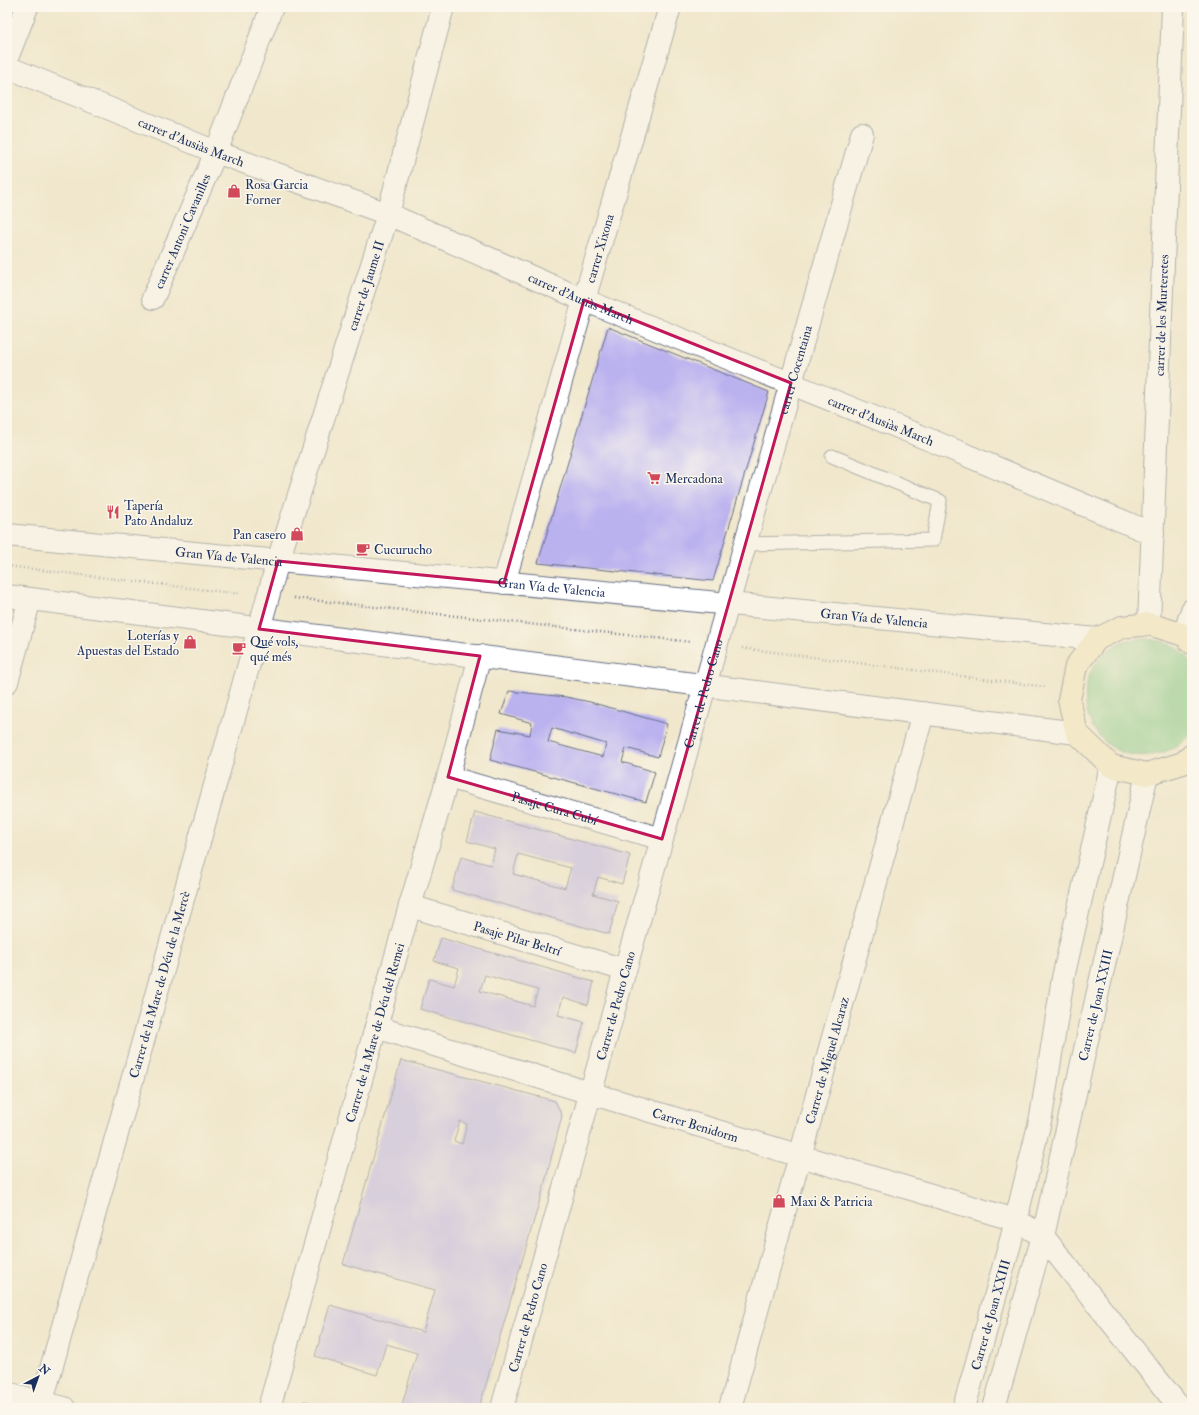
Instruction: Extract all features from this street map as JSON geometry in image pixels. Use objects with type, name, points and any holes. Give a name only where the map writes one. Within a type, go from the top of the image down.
[{"type":"street","points":[[7,58],[27,7]]},
{"type":"street","name":"carrer Antoni Cavanilles","points":[[153,298],[216,152],[272,7]]},
{"type":"street","name":"carrer de Jaume II","points":[[278,561],[388,214],[443,7]]},
{"type":"street","name":"carrer Xixona","points":[[504,583],[584,300],[670,7]]},
{"type":"street","name":"carrer de les Murteretes","points":[[1150,624],[1173,7]]},
{"type":"street","name":"carrer d'Ausiàs March","points":[[7,67],[216,152],[388,214],[584,300],[935,442],[1153,534]]},
{"type":"street","name":"carrer Cocentaina","points":[[728,604],[862,134]]},
{"type":"street","name":"Gran Vía de Valencia","points":[[7,535],[1097,639]]},
{"type":"street","name":"Carrer de la Mare de Déu de la Mercè","points":[[41,1405],[278,561]]},
{"type":"street","points":[[7,596],[1077,733]]},
{"type":"street","points":[[7,682],[30,599]]},
{"type":"street","name":"Carrer de Pedro Cano","points":[[502,1408],[728,604]]},
{"type":"street","points":[[1189,761],[1147,774],[1110,766],[1077,733],[1068,700],[1076,666],[1097,639],[1122,626],[1150,624],[1188,639],[1192,610]]},
{"type":"street","name":"Carrer de la Mare de Déu del Remei","points":[[269,1408],[410,906],[448,777],[480,656]]},
{"type":"street","name":"Carrer de Miguel Alcaraz","points":[[730,1408],[923,713]]},
{"type":"street","name":"Carrer de Joan XXIII","points":[[964,1408],[1013,1230],[1041,1117],[1063,978],[1110,766]]},
{"type":"street","name":"Carrer de Joan XXIII","points":[[994,1408],[1043,1236],[1147,774]]},
{"type":"street","name":"Pasaje Cura Cubí","points":[[448,777],[662,838]]},
{"type":"street","name":"Pasaje Pilar Beltrí","points":[[410,906],[625,970]]},
{"type":"street","name":"Carrer Benidorm","points":[[376,1027],[801,1156],[1013,1230]]},
{"type":"street","points":[[1013,1230],[1043,1236],[1180,1408]]},
{"type":"street","points":[[7,1393],[41,1405],[64,1408]]},
{"type":"lane","points":[[745,544],[933,540],[940,501],[832,456]]},
{"type":"path","points":[[7,566],[244,594]]},
{"type":"path","points":[[290,598],[694,642]]},
{"type":"path","points":[[739,648],[1047,687]]},
{"type":"highlighted area","points":[[584,300],[791,383],[662,839],[448,777],[480,656],[259,629],[278,561],[504,583]]},
{"type":"green space","points":[[1138,638],[1154,640],[1175,647],[1187,656],[1192,663],[1191,733],[1172,749],[1150,755],[1128,754],[1109,746],[1096,732],[1088,714],[1085,695],[1089,676],[1100,658],[1120,643]]},
{"type":"building","name":"Mercadona","points":[[608,327],[769,392],[713,581],[538,563]]},
{"type":"building","points":[[509,691],[566,697],[590,702],[667,724],[658,757],[626,748],[622,762],[655,772],[646,802],[490,760],[498,729],[530,735],[532,723],[501,714]],"holes":[[[552,728],[606,744],[603,757],[548,742]]]},
{"type":"building","points":[[475,812],[630,855],[622,884],[598,877],[593,894],[618,901],[609,934],[452,890],[461,857],[491,865],[495,849],[467,841]],"holes":[[[518,854],[571,868],[565,888],[513,874]]]},
{"type":"building","points":[[441,938],[594,982],[588,1005],[563,997],[558,1015],[584,1022],[576,1053],[420,1009],[429,979],[454,986],[459,968],[434,961]],"holes":[[[485,975],[538,990],[533,1006],[480,991]]]},
{"type":"building","points":[[401,1060],[555,1101],[562,1116],[544,1186],[479,1408],[401,1408],[417,1353],[386,1344],[377,1375],[315,1356],[330,1305],[423,1332],[435,1290],[343,1264]],"holes":[[[460,1121],[467,1124],[462,1144],[454,1141]]]},
{"type":"building","points":[[304,1401],[325,1408],[302,1408]]},
{"type":"place","name":"Rosa Garcia Forner","points":[[234,191]]},
{"type":"place","name":"Mercadona","points":[[654,478]]},
{"type":"place","name":"Tapería Pato Andaluz","points":[[113,512]]},
{"type":"place","name":"Pan casero","points":[[297,534]]},
{"type":"place","name":"Cucurucho","points":[[363,549]]},
{"type":"place","name":"Loterías y Apuestas del Estado","points":[[190,642]]},
{"type":"place","name":"Qué vols, qué més","points":[[239,648]]},
{"type":"place","name":"Maxi & Patricia","points":[[779,1201]]}]
